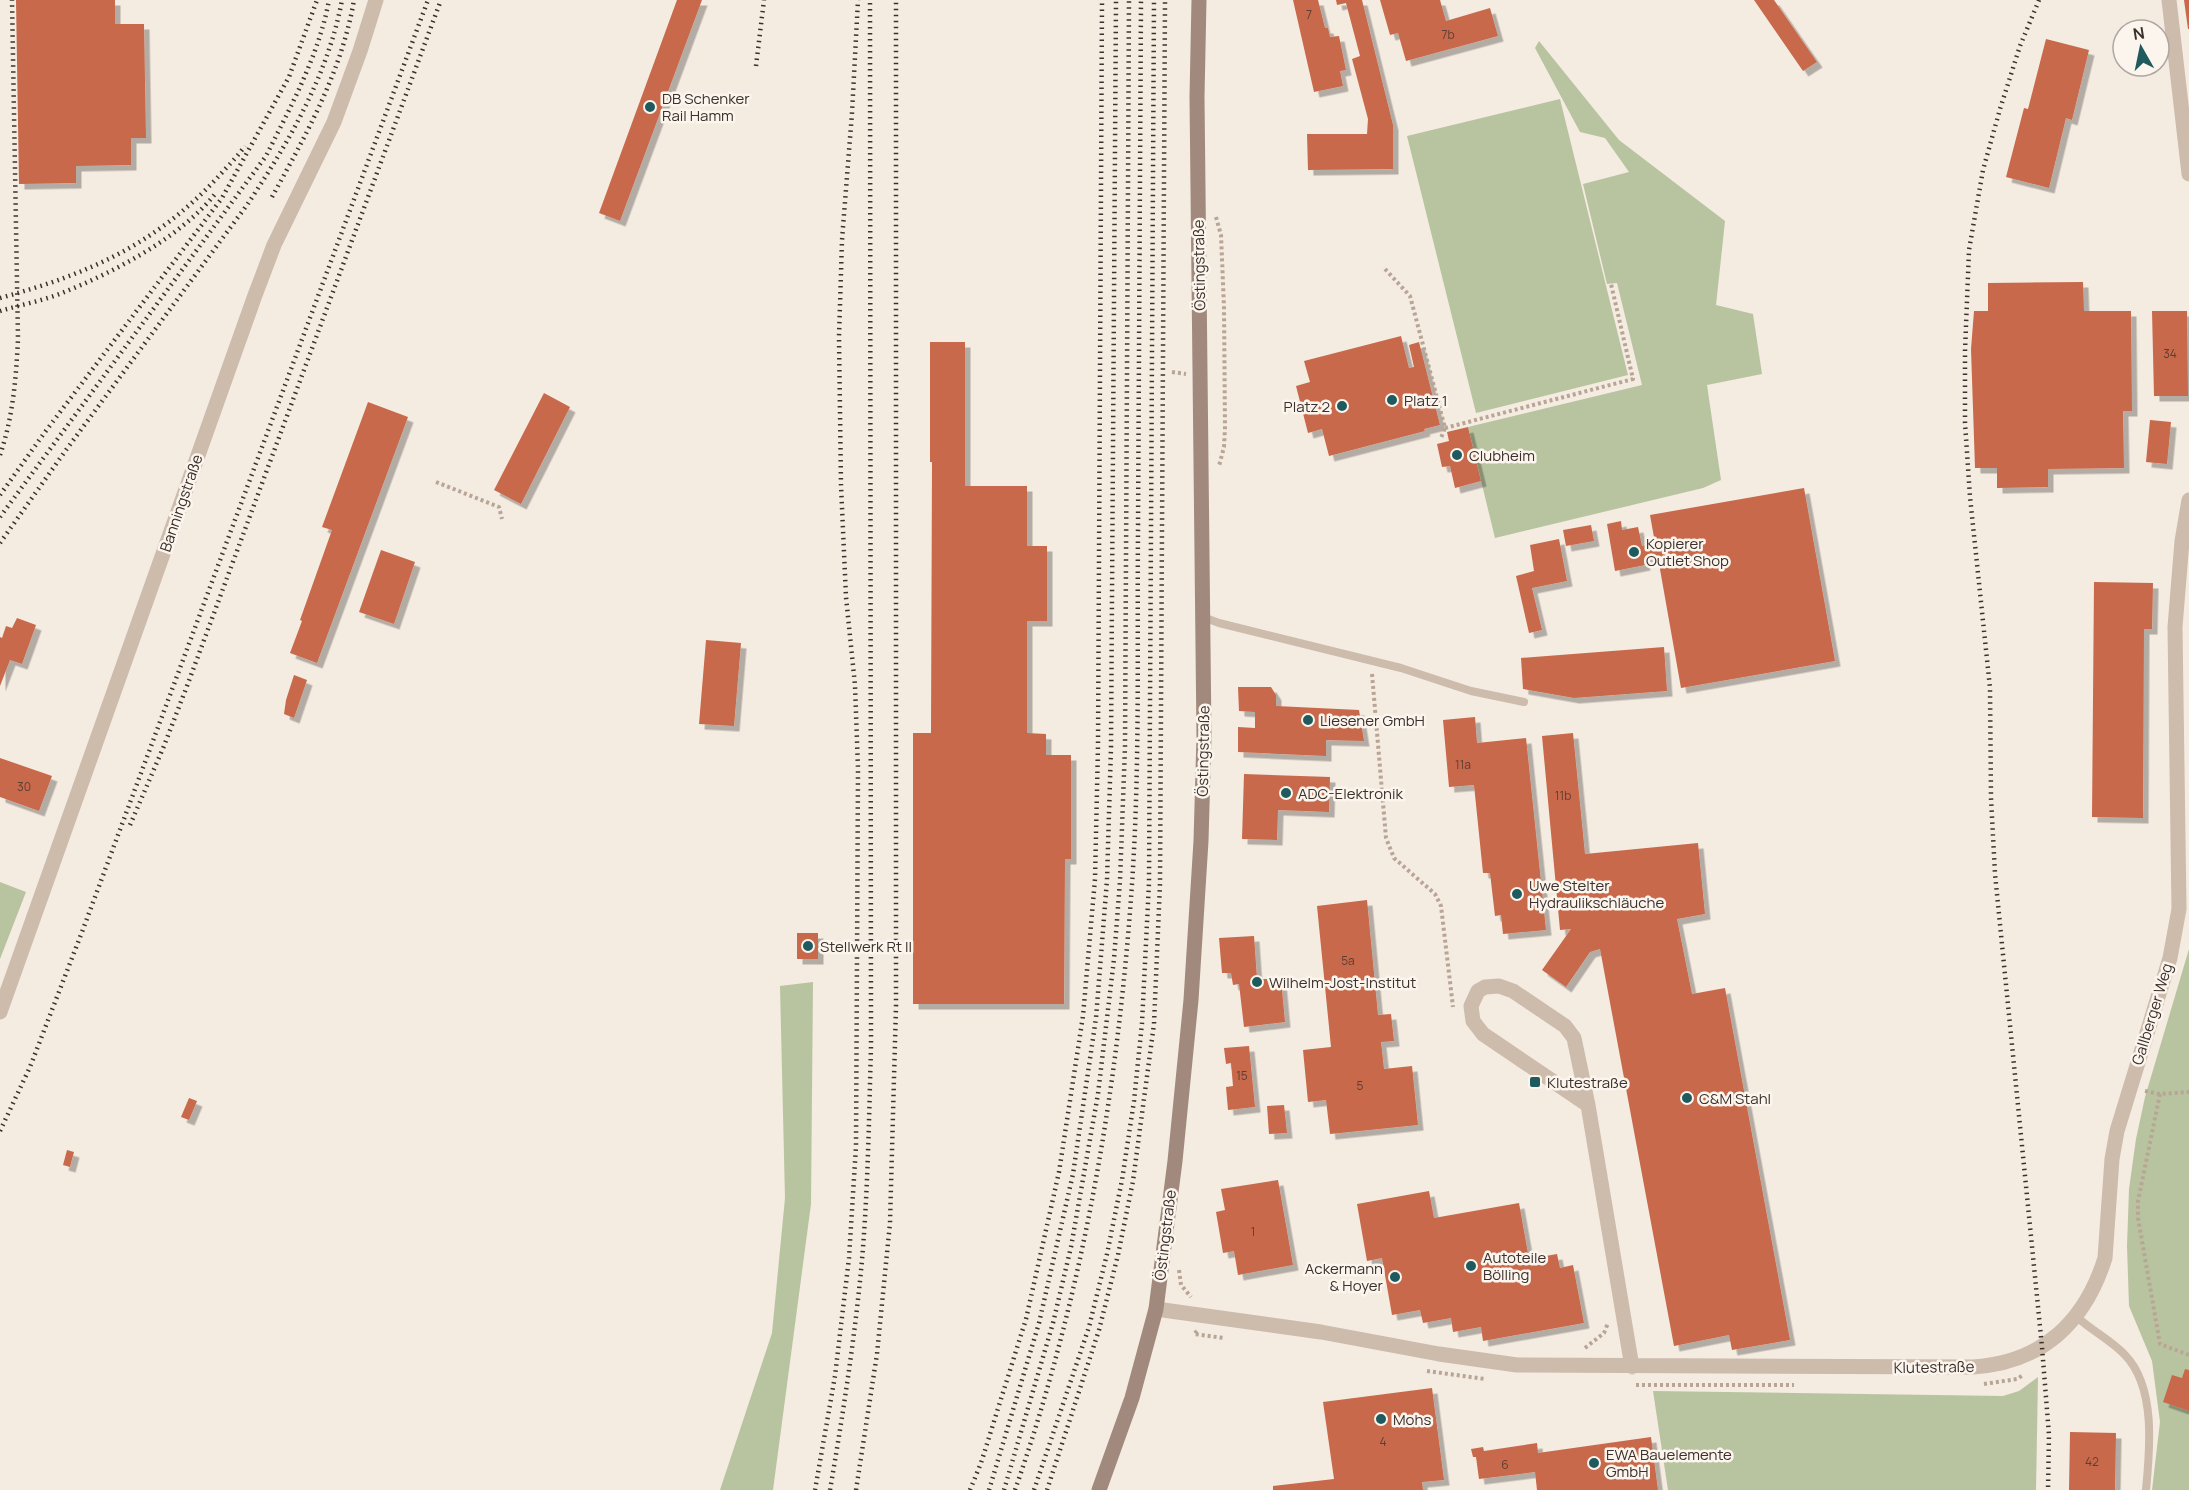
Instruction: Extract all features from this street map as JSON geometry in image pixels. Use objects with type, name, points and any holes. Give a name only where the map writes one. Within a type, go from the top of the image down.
[{"type":"street","name":"Banningstraße","points":[[0,1012],[250,307],[274,245],[334,122],[376,0]]},
{"type":"street","name":"Östingstraße","points":[[1099,1490],[1132,1398],[1156,1309],[1175,1161],[1193,976],[1202,816],[1199,0]]},
{"type":"street","points":[[2169,0],[2189,174]]},
{"type":"street","name":"Gallberger Weg","points":[[2077,1317],[2092,1292],[2105,1258],[2112,1159],[2117,1131],[2170,958],[2179,909],[2175,627],[2182,541],[2189,500]]},
{"type":"street","points":[[1588,1105],[1483,1034],[1473,1020],[1471,1006],[1478,991],[1485,987],[1499,986],[1513,991],[1565,1026],[1574,1038],[1588,1105],[1632,1367]]},
{"type":"street","name":"Klutestraße","points":[[1156,1309],[1321,1332],[1438,1354],[1517,1365],[1632,1367],[1938,1368],[1986,1366],[2020,1358],[2042,1347],[2077,1317]]},
{"type":"lane","points":[[1203,617],[1219,623],[1401,668],[1471,691],[1524,702]]},
{"type":"lane","points":[[2077,1317],[2124,1354],[2136,1368],[2145,1394],[2149,1437],[2146,1490]]},
{"type":"path","points":[[1385,269],[1410,296],[1445,428],[1441,438]]},
{"type":"path","points":[[1445,428],[1633,379],[1611,284]]},
{"type":"path","points":[[436,482],[499,507],[502,519]]},
{"type":"path","points":[[2130,1085],[2147,1092],[2160,1094],[2189,1092]]},
{"type":"path","points":[[2160,1094],[2138,1201],[2138,1218],[2160,1344],[2189,1356]]},
{"type":"path","points":[[1209,1317],[1194,1334],[1229,1338]]},
{"type":"path","points":[[1419,1369],[1492,1380]]},
{"type":"path","points":[[1977,1385],[2007,1381],[2026,1374]]},
{"type":"path","points":[[1628,1384],[1802,1385]]},
{"type":"green space","points":[[1539,41],[1619,140],[1725,221],[1716,305],[1753,314],[1762,374],[1707,385],[1721,480],[1703,488],[1495,538],[1468,427],[1642,385],[1617,283],[1607,284],[1583,184],[1629,172],[1605,138],[1580,132],[1535,48]]},
{"type":"green space","points":[[1560,99],[1628,375],[1476,413],[1407,136]]},
{"type":"green space","points":[[0,882],[26,892],[0,959]]},
{"type":"green space","points":[[2189,949],[2189,1490],[2152,1490],[2160,1422],[2152,1361],[2129,1306],[2127,1246],[2129,1189],[2145,1097]]},
{"type":"green space","points":[[813,982],[811,1204],[773,1490],[720,1490],[772,1333],[785,1198],[780,986]]},
{"type":"green space","points":[[2038,1377],[2036,1490],[1668,1490],[1653,1391],[2003,1396],[2019,1391]]},
{"type":"building","points":[[16,0],[115,0],[115,24],[144,24],[146,138],[131,138],[131,165],[76,166],[76,183],[19,184]]},
{"type":"building","name":"DB Schenker Rail Hamm","points":[[677,0],[702,0],[620,221],[599,213]]},
{"type":"building","points":[[1293,0],[1318,0],[1325,28],[1328,28],[1330,37],[1339,36],[1346,70],[1340,71],[1343,86],[1314,92]]},
{"type":"building","points":[[1336,0],[1362,0],[1393,125],[1393,169],[1308,170],[1307,134],[1367,134],[1368,119],[1352,59],[1360,56],[1346,3],[1337,5]]},
{"type":"building","points":[[1380,0],[1440,0],[1446,21],[1490,8],[1498,36],[1406,61],[1398,33],[1390,35]]},
{"type":"building","points":[[1754,0],[1774,0],[1817,62],[1803,71]]},
{"type":"building","points":[[2184,0],[2189,0],[2189,29],[2188,29]]},
{"type":"building","points":[[2046,39],[2089,50],[2072,120],[2066,118],[2049,188],[2006,177],[2024,108],[2028,109]]},
{"type":"building","points":[[2083,282],[2084,311],[2131,311],[2132,411],[2123,411],[2124,468],[2048,469],[2048,487],[1997,488],[1997,468],[1975,468],[1971,349],[1974,311],[1988,311],[1988,283]]},
{"type":"building","points":[[2152,311],[2187,311],[2188,396],[2154,396]]},
{"type":"building","points":[[1401,336],[1409,368],[1414,367],[1409,345],[1419,342],[1440,425],[1329,456],[1322,429],[1308,433],[1296,386],[1310,382],[1304,361]]},
{"type":"building","points":[[930,342],[965,342],[965,486],[1027,486],[1027,546],[1047,546],[1047,621],[1027,621],[1027,733],[1046,734],[1046,755],[1071,755],[1071,859],[1065,859],[1064,1004],[913,1004],[913,733],[931,733]]},
{"type":"building","points":[[544,393],[570,407],[521,504],[494,490]]},
{"type":"building","points":[[368,402],[408,417],[317,663],[290,653],[332,530],[322,527]]},
{"type":"building","points":[[2150,420],[2171,422],[2167,464],[2146,462]]},
{"type":"building","name":"Clubheim","points":[[1468,427],[1481,481],[1455,488],[1450,466],[1442,467],[1437,444],[1449,441],[1447,432]]},
{"type":"building","points":[[1804,488],[1835,661],[1681,688],[1658,558],[1644,560],[1645,565],[1615,571],[1607,524],[1621,521],[1622,530],[1638,527],[1642,546],[1655,543],[1650,515]]},
{"type":"building","points":[[1591,525],[1594,541],[1566,546],[1563,530]]},
{"type":"building","points":[[1559,539],[1567,581],[1532,588],[1542,630],[1529,633],[1516,576],[1534,571],[1530,545]]},
{"type":"building","points":[[381,550],[415,562],[394,624],[359,612]]},
{"type":"building","points":[[2094,582],[2153,583],[2152,629],[2144,629],[2143,818],[2092,817]]},
{"type":"building","points":[[17,618],[36,625],[22,664],[10,660],[0,686],[0,637],[2,638],[6,626],[12,628]]},
{"type":"building","points":[[706,640],[741,643],[734,726],[699,724]]},
{"type":"building","points":[[1664,647],[1667,691],[1574,698],[1523,689],[1521,658]]},
{"type":"building","points":[[294,675],[307,680],[294,718],[284,714]]},
{"type":"building","name":"Liesener GmbH","points":[[1238,687],[1271,687],[1276,695],[1276,706],[1359,710],[1364,741],[1326,740],[1326,756],[1238,752],[1238,727],[1255,728],[1255,712],[1239,711]]},
{"type":"building","points":[[1475,717],[1477,743],[1526,738],[1546,930],[1503,934],[1501,915],[1495,916],[1490,873],[1483,873],[1474,785],[1449,787],[1443,720]]},
{"type":"building","name":"C&M Stahl","points":[[1573,733],[1585,854],[1698,843],[1705,914],[1677,919],[1692,994],[1725,988],[1790,1340],[1732,1350],[1729,1335],[1674,1346],[1600,949],[1590,952],[1566,987],[1542,970],[1571,929],[1560,930],[1542,736]]},
{"type":"building","points":[[0,758],[52,776],[39,811],[0,797]]},
{"type":"building","name":"ADC-Elektronik","points":[[1244,774],[1330,777],[1329,812],[1278,810],[1277,840],[1242,839]]},
{"type":"building","points":[[1367,900],[1378,1015],[1391,1014],[1394,1041],[1381,1042],[1384,1069],[1412,1066],[1418,1125],[1330,1134],[1326,1100],[1308,1102],[1303,1050],[1331,1047],[1317,906]]},
{"type":"building","name":"Stellwerk Rt II","points":[[797,933],[818,933],[818,959],[797,959]]},
{"type":"building","name":"Wilhelm-Jost-Institut","points":[[1254,936],[1257,979],[1281,979],[1285,1022],[1244,1027],[1239,984],[1233,985],[1231,973],[1222,973],[1219,938]]},
{"type":"building","points":[[1249,1046],[1255,1107],[1228,1110],[1226,1087],[1233,1086],[1231,1063],[1226,1064],[1224,1048]]},
{"type":"building","points":[[189,1098],[197,1101],[189,1120],[181,1117]]},
{"type":"building","points":[[1284,1105],[1287,1133],[1269,1134],[1267,1106]]},
{"type":"building","points":[[67,1150],[74,1152],[70,1167],[63,1165]]},
{"type":"building","points":[[1278,1180],[1293,1265],[1238,1275],[1234,1251],[1223,1253],[1216,1212],[1225,1210],[1221,1189]]},
{"type":"building","name":"Autoteile Bölling","points":[[1429,1191],[1434,1218],[1519,1203],[1529,1259],[1557,1254],[1560,1268],[1573,1265],[1584,1323],[1483,1341],[1481,1327],[1453,1332],[1451,1318],[1423,1323],[1420,1310],[1392,1315],[1382,1258],[1367,1261],[1357,1204]]},
{"type":"building","points":[[2185,1369],[2189,1370],[2189,1411],[2163,1402],[2172,1375],[2182,1378]]},
{"type":"building","points":[[1432,1388],[1444,1480],[1422,1482],[1423,1490],[1273,1490],[1273,1486],[1334,1479],[1323,1402]]},
{"type":"building","points":[[2070,1432],[2116,1433],[2115,1490],[2069,1490]]},
{"type":"building","name":"EWA Bauelemente GmbH","points":[[1651,1437],[1658,1490],[1537,1490],[1535,1472],[1479,1479],[1476,1457],[1473,1457],[1471,1449],[1483,1447],[1484,1451],[1537,1443],[1538,1453]]},
{"type":"railway","points":[[0,455],[13,398],[18,339],[12,0]]},
{"type":"railway","points":[[0,495],[222,198],[289,77],[317,0]]},
{"type":"railway","points":[[0,517],[266,156],[311,60],[329,0]]},
{"type":"railway","points":[[0,543],[263,181],[292,132],[317,81],[336,28],[342,0]]},
{"type":"railway","points":[[272,197],[310,126],[332,77],[354,0]]},
{"type":"railway","points":[[0,1131],[30,1067],[82,932],[428,0]]},
{"type":"railway","points":[[130,825],[187,686],[441,0]]},
{"type":"railway","points":[[756,66],[764,0]]},
{"type":"railway","points":[[815,1490],[835,1376],[849,1258],[856,1146],[858,769],[855,685],[846,597],[841,485],[839,337],[842,240],[858,0]]},
{"type":"railway","points":[[830,1490],[848,1375],[862,1260],[870,1099],[870,0]]},
{"type":"railway","points":[[856,1490],[877,1354],[890,1223],[896,1006],[896,0]]},
{"type":"railway","points":[[970,1490],[981,1463],[1026,1319],[1059,1172],[1083,1016],[1095,879],[1098,746],[1102,0]]},
{"type":"railway","points":[[989,1490],[1039,1323],[1073,1174],[1096,1018],[1107,880],[1111,747],[1116,0]]},
{"type":"railway","points":[[1004,1490],[1053,1323],[1071,1247],[1098,1094],[1114,959],[1120,881],[1125,747],[1129,0]]},
{"type":"railway","points":[[1015,1490],[1060,1342],[1094,1191],[1107,1114],[1126,961],[1135,840],[1137,751],[1141,0]]},
{"type":"railway","points":[[1034,1490],[1089,1327],[1107,1254],[1122,1180],[1134,1101],[1142,1023],[1149,883],[1154,0]]},
{"type":"railway","points":[[1047,1490],[1099,1330],[1118,1255],[1133,1181],[1154,1024],[1160,884],[1165,0]]},
{"type":"railway","points":[[2039,0],[2020,46],[2000,109],[1983,170],[1969,250],[1965,423],[1970,497],[1990,688],[1991,798],[1995,874],[2049,1435],[2048,1490]]},
{"type":"railway","points":[[0,298],[62,279],[145,239],[194,201],[245,146]]},
{"type":"railway","points":[[0,311],[62,293],[124,264],[184,225],[215,194]]},
{"type":"place","name":"DB Schenker Rail Hamm","points":[[650,107]]},
{"type":"place","name":"Platz 1","points":[[1392,400]]},
{"type":"place","name":"Platz 2","points":[[1342,406]]},
{"type":"place","name":"Clubheim","points":[[1457,455]]},
{"type":"place","name":"Kopierer Outlet Shop","points":[[1634,552]]},
{"type":"place","name":"Liesener GmbH","points":[[1308,720]]},
{"type":"place","name":"ADC-Elektronik","points":[[1286,793]]},
{"type":"place","name":"Uwe Stelter Hydraulikschläuche","points":[[1517,894]]},
{"type":"place","name":"Stellwerk Rt II","points":[[808,946]]},
{"type":"place","name":"Wilhelm-Jost-Institut","points":[[1257,982]]},
{"type":"place","name":"Klutestraße","points":[[1535,1082]]},
{"type":"place","name":"C&M Stahl","points":[[1687,1098]]},
{"type":"place","name":"Autoteile Bölling","points":[[1471,1266]]},
{"type":"place","name":"Ackermann & Hoyer","points":[[1395,1277]]},
{"type":"place","name":"Mohs","points":[[1381,1419]]},
{"type":"place","name":"EWA Bauelemente GmbH","points":[[1594,1463]]}]
